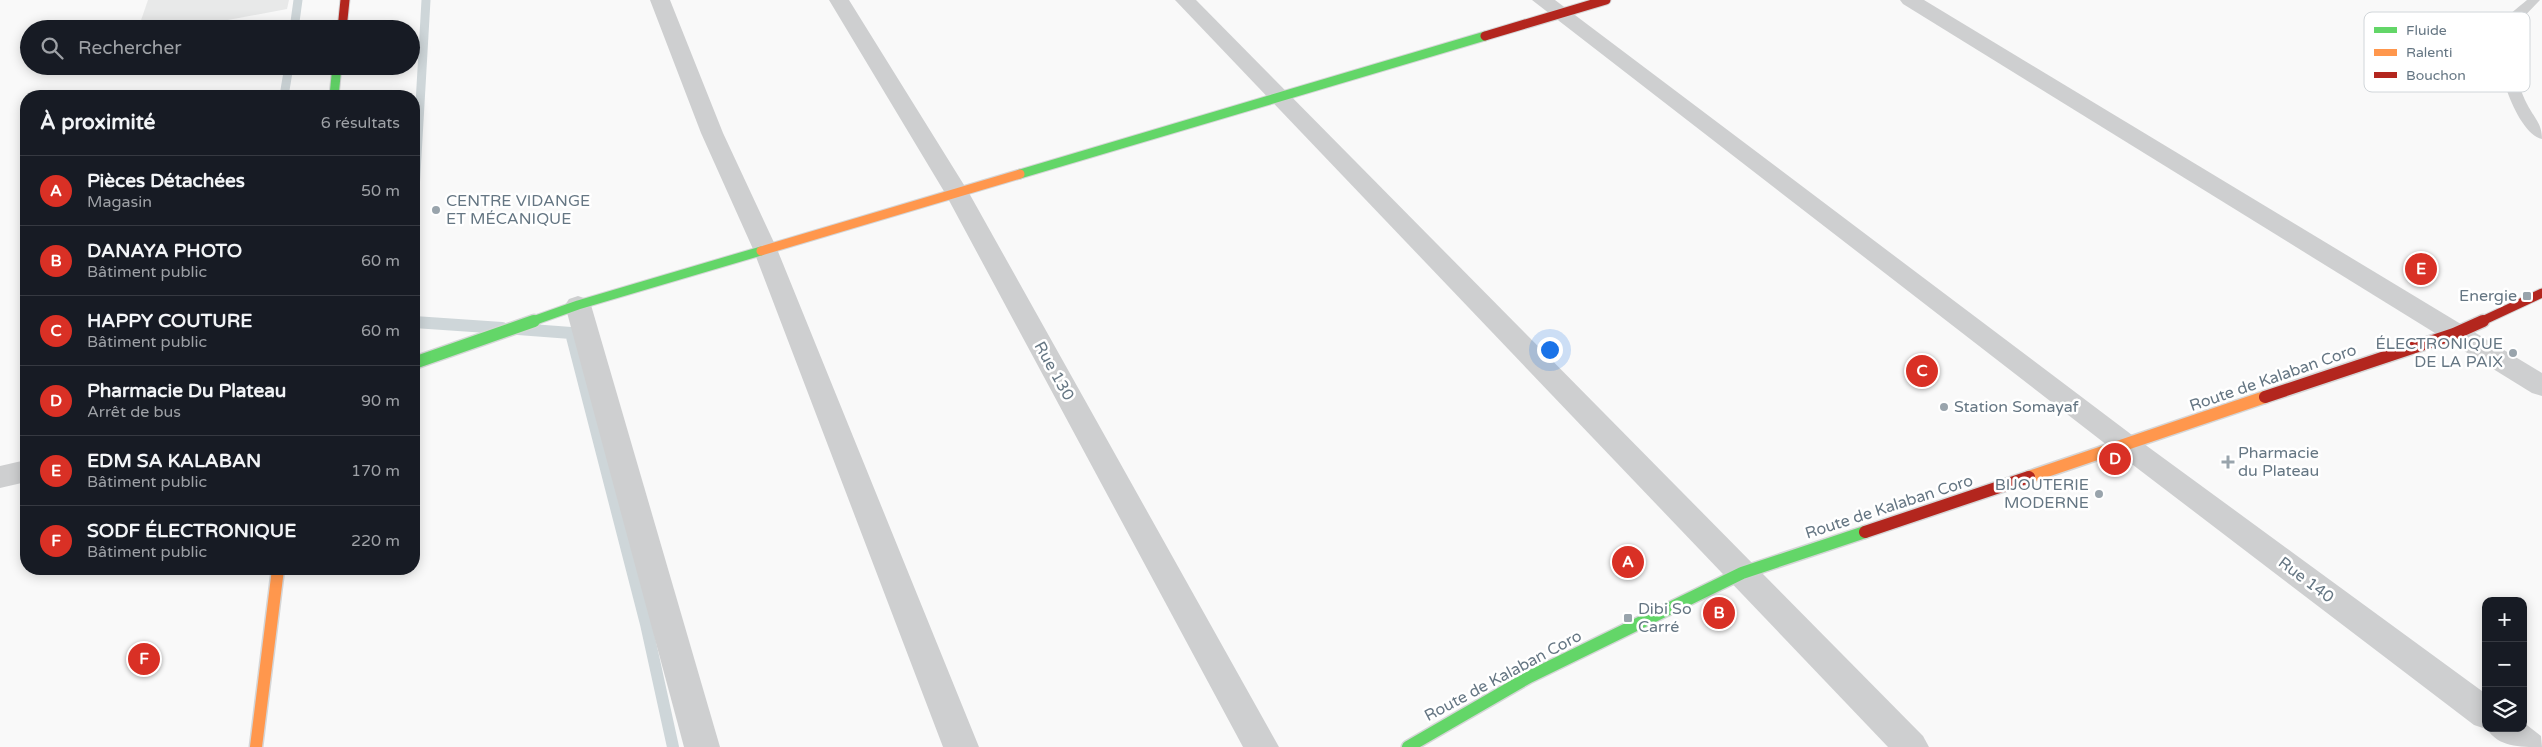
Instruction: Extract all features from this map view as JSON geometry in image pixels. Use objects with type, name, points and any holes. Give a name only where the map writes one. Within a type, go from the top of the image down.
[{"type":"main road","points":[[343,20],[345,0]]},
{"type":"main road","points":[[420,361],[578,305],[1279,97],[1551,7],[1606,0]]},
{"type":"main road","points":[[335,90],[336,75]]},
{"type":"main road","name":"Route de Kalaban Coro","points":[[1408,747],[1529,677],[1742,573],[2454,334],[2542,293]]},
{"type":"main road","points":[[256,747],[277,575]]},
{"type":"street","points":[[660,0],[712,133],[765,249],[961,747]]},
{"type":"street","name":"Rue 130","points":[[839,0],[956,192],[1261,747]]},
{"type":"street","points":[[1185,0],[1911,747]]},
{"type":"street","points":[[1910,0],[2542,386]]},
{"type":"street","name":"Rue 140","points":[[1551,7],[2126,445],[2482,711]]},
{"type":"street","points":[[578,305],[702,747]]},
{"type":"street","points":[[0,477],[20,472]]},
{"type":"street","points":[[2509,732],[2529,747]]},
{"type":"lane","points":[[2522,12],[2534,0]]},
{"type":"lane","points":[[2516,92],[2520,104],[2542,135]]},
{"type":"shaded area","points":[[148,0],[289,0],[287,9],[228,20],[141,20]]},
{"type":"waterway","points":[[295,20],[298,0]]},
{"type":"waterway","points":[[420,104],[426,0]]},
{"type":"waterway","points":[[285,90],[288,75]]},
{"type":"waterway","points":[[420,322],[502,328]]},
{"type":"waterway","points":[[518,329],[571,333],[646,624],[673,747]]},
{"type":"traffic: fast","points":[[1020,174],[1485,36]]},
{"type":"traffic: fast","points":[[335,90],[336,75]]},
{"type":"traffic: fast","points":[[420,361],[578,305],[761,251]]},
{"type":"traffic: fast","points":[[1408,747],[1529,677],[1742,573],[1865,532]]},
{"type":"traffic: slow","points":[[761,251],[1020,174]]},
{"type":"traffic: slow","points":[[2029,477],[2265,397]]},
{"type":"traffic: slow","points":[[256,747],[277,575]]},
{"type":"traffic: jam","points":[[343,20],[345,0]]},
{"type":"traffic: jam","points":[[1485,36],[1606,0]]},
{"type":"traffic: jam","points":[[2265,397],[2454,334],[2542,293]]},
{"type":"traffic: jam","points":[[1865,532],[2029,477]]},
{"type":"place","name":"CENTRE VIDANGE ET MÉCANIQUE","points":[[436,210]]},
{"type":"place","name":"EDM SA KALABAN","points":[[2421,269]]},
{"type":"place","name":"Energie","points":[[2527,296]]},
{"type":"place","name":"ÉLECTRONIQUE DE LA PAIX","points":[[2513,353]]},
{"type":"place","name":"HAPPY COUTURE","points":[[1922,371]]},
{"type":"place","name":"Station Somayaf","points":[[1944,407]]},
{"type":"place","name":"Pharmacie Du Plateau","points":[[2115,459]]},
{"type":"place","name":"Pharmacie du Plateau","points":[[2228,462]]},
{"type":"place","name":"BIJOUTERIE MODERNE","points":[[2099,494]]},
{"type":"place","name":"Pièces Détachées","points":[[1628,562]]},
{"type":"place","name":"DANAYA PHOTO","points":[[1719,613]]},
{"type":"place","name":"Dibi So Carré","points":[[1628,618]]},
{"type":"place","name":"SODF ÉLECTRONIQUE","points":[[144,659]]}]
